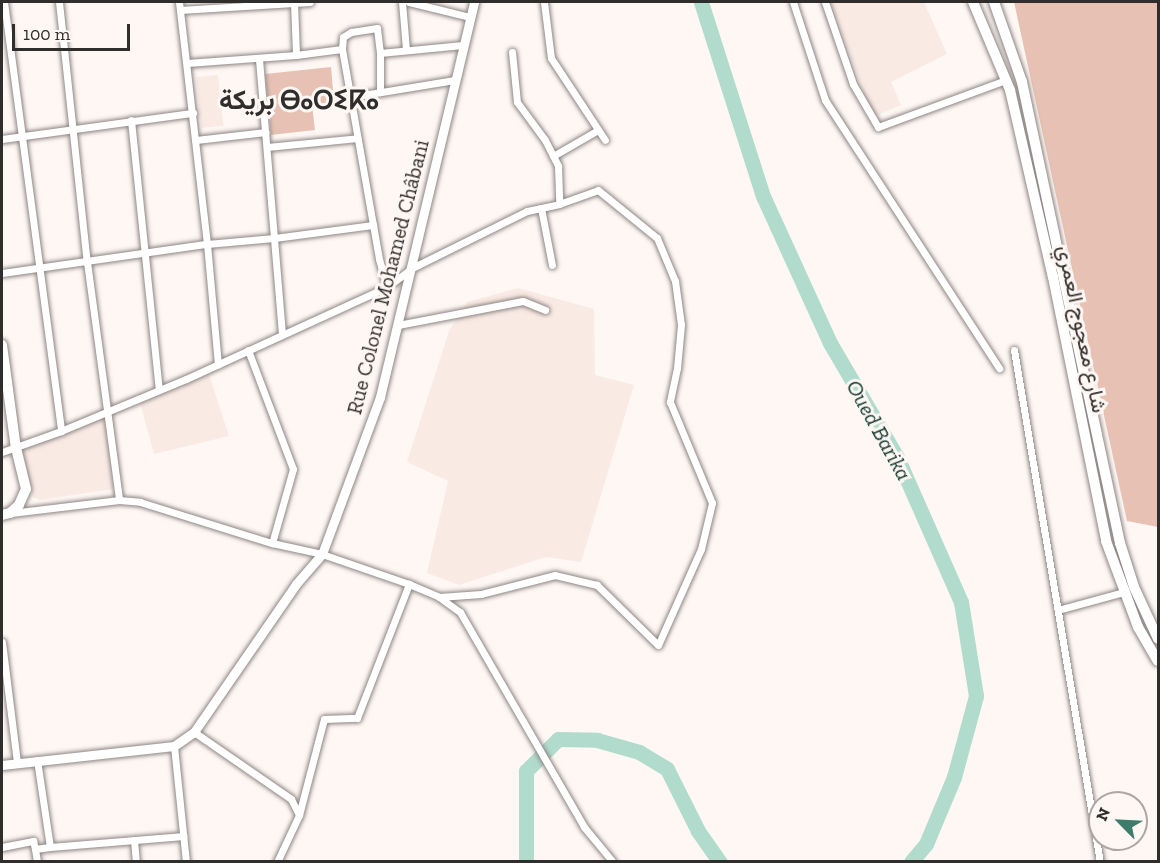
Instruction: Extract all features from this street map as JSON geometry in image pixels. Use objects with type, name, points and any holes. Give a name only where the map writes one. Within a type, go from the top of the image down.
[{"type":"main road","name":"Rue Colonel Mohamed Châbani","points":[[174,747],[194,732],[296,584],[322,554],[380,397],[474,2]]},
{"type":"main road","name":"شارع معجوج العمري","points":[[974,2],[1006,80],[1053,277],[1106,541],[1138,627],[1158,661]]},
{"type":"main road","name":"شارع معجوج العمري","points":[[994,2],[1022,82],[1120,543],[1134,587],[1157,633]]},
{"type":"main road","points":[[2,345],[16,448],[26,489],[19,505],[6,514]]},
{"type":"main road","points":[[2,765],[174,747]]},
{"type":"street","points":[[4,2],[61,431]]},
{"type":"street","points":[[59,2],[87,262],[119,500]]},
{"type":"street","points":[[294,2],[296,55]]},
{"type":"street","points":[[218,364],[180,6],[310,2]]},
{"type":"street","points":[[402,2],[406,50]]},
{"type":"street","points":[[409,2],[470,17]]},
{"type":"street","points":[[544,2],[551,58],[605,140]]},
{"type":"street","points":[[793,2],[825,100],[999,368]]},
{"type":"street","points":[[825,2],[853,84],[878,126],[1006,80]]},
{"type":"street","points":[[380,92],[380,53],[376,28],[347,33],[343,37],[342,49],[373,225],[387,287]]},
{"type":"street","points":[[380,53],[464,45]]},
{"type":"street","points":[[187,63],[259,59],[342,49]]},
{"type":"street","points":[[512,52],[517,102],[545,140],[558,166],[559,204]]},
{"type":"street","points":[[259,59],[282,334]]},
{"type":"street","points":[[351,96],[455,80]]},
{"type":"street","points":[[2,139],[74,127],[193,113]]},
{"type":"street","points":[[131,120],[147,252],[159,389]]},
{"type":"street","points":[[553,156],[598,130]]},
{"type":"street","points":[[196,140],[266,132]]},
{"type":"street","points":[[267,147],[358,138]]},
{"type":"street","points":[[2,452],[61,431],[218,364],[387,287],[412,268],[527,211],[559,204],[598,190],[657,238],[675,280],[681,326],[677,368],[670,402],[712,503],[701,549],[658,645],[597,585],[555,575],[481,594],[439,597]]},
{"type":"street","points":[[541,208],[552,265]]},
{"type":"street","points":[[2,273],[207,244],[373,225]]},
{"type":"street","points":[[398,325],[524,301],[545,310]]},
{"type":"street","points":[[248,350],[293,469],[272,543]]},
{"type":"street","points":[[1014,350],[1100,861]]},
{"type":"street","points":[[6,514],[119,500],[140,502],[272,543],[322,554],[409,584],[439,597],[460,612],[584,827],[613,861]]},
{"type":"street","points":[[278,861],[299,815],[324,719],[357,718],[409,584]]},
{"type":"street","points":[[1058,610],[1124,592]]},
{"type":"street","points":[[2,642],[17,763]]},
{"type":"street","points":[[194,732],[291,799],[299,815]]},
{"type":"street","points":[[174,747],[186,861]]},
{"type":"street","points":[[37,760],[50,847]]},
{"type":"street","points":[[36,849],[184,836]]},
{"type":"street","points":[[134,840],[136,861]]},
{"type":"street","points":[[2,848],[33,841],[37,861]]},
{"type":"shaded area","points":[[831,2],[924,2],[947,54],[891,82],[901,105],[873,117]]},
{"type":"shaded area","points":[[1014,2],[1158,2],[1158,527],[1127,521]]},
{"type":"shaded area","points":[[331,67],[334,102],[312,105],[315,130],[271,135],[265,74]]},
{"type":"shaded area","points":[[218,75],[223,126],[201,128],[196,77]]},
{"type":"shaded area","points":[[518,288],[594,309],[595,375],[634,385],[581,562],[546,557],[459,585],[427,573],[448,481],[407,462],[449,331],[467,302]]},
{"type":"shaded area","points":[[207,368],[229,436],[154,454],[139,399]]},
{"type":"shaded area","points":[[105,415],[113,489],[40,500],[33,497],[22,448]]},
{"type":"waterway","name":"Oued Barika","points":[[701,2],[763,196],[830,343],[897,457],[961,602],[976,696],[954,777],[926,844],[911,862]]},
{"type":"waterway","name":"Oued Barika","points":[[526,862],[526,771],[558,739],[597,740],[639,752],[667,769],[698,831],[720,862]]},
{"type":"district","name":"بريكة ⴱⴰⵔⵉⴽⴰ","points":[[299,101]]}]
